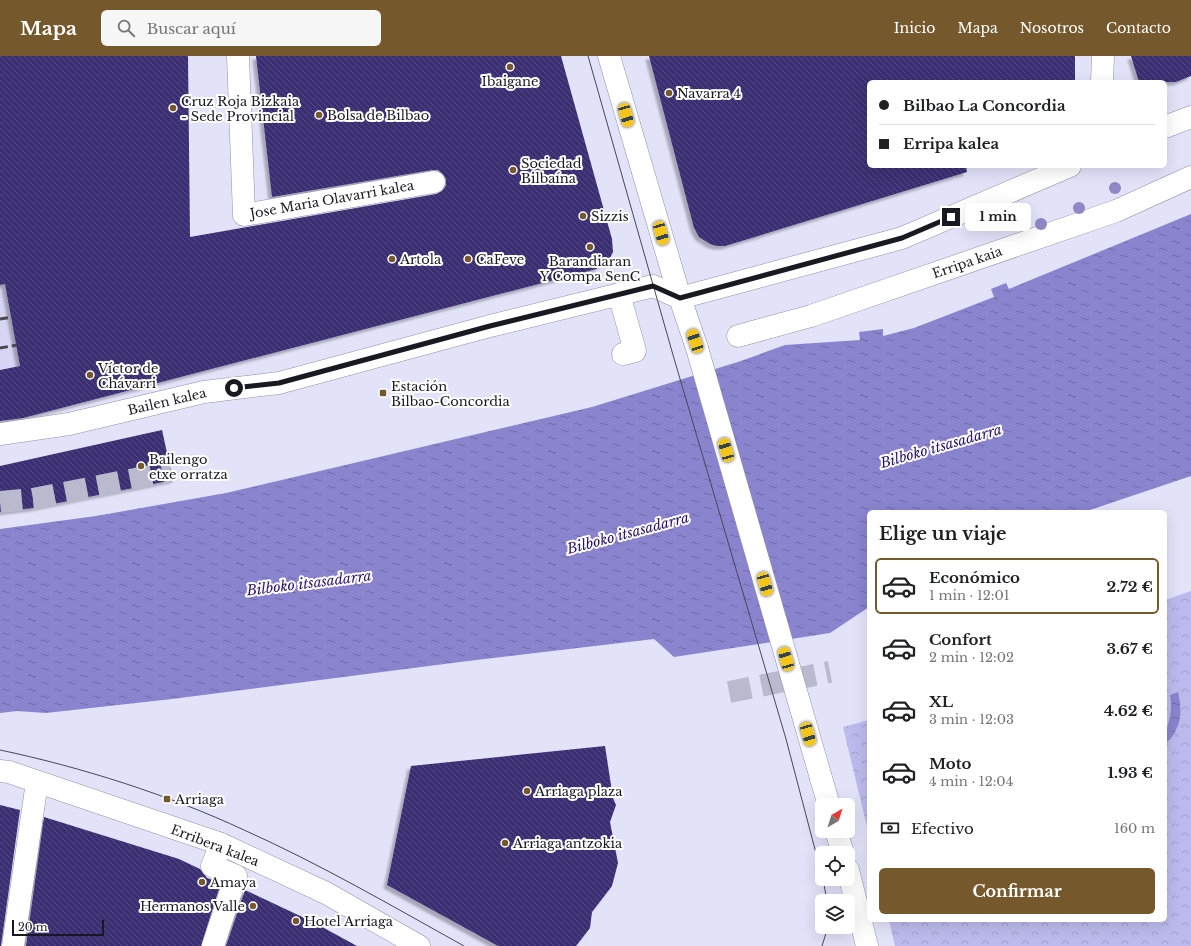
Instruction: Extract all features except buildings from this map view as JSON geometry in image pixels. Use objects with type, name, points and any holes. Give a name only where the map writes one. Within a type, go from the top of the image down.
[{"type":"street","name":"Jose Maria Olavarri kalea","points":[[238,56],[244,215],[434,182]]},
{"type":"street","points":[[609,56],[680,298],[697,348],[827,798]]},
{"type":"street","points":[[1102,80],[1103,56]]},
{"type":"street","points":[[1167,126],[1191,117]]},
{"type":"street","points":[[680,298],[902,238],[1065,168]]},
{"type":"street","name":"Erripa kaia","points":[[738,336],[811,316],[1116,211],[1191,177]]},
{"type":"street","name":"Bailen kalea","points":[[0,434],[69,424],[204,392],[279,383],[490,326],[653,286],[680,298]]},
{"type":"street","points":[[619,294],[635,351],[623,354]]},
{"type":"street","name":"Erribera kalea","points":[[0,771],[9,772],[221,844],[326,893],[393,939],[419,946]]},
{"type":"street","points":[[13,946],[37,782]]},
{"type":"street","points":[[213,946],[236,876],[212,866],[221,844]]},
{"type":"street","points":[[852,886],[865,936],[855,946]]},
{"type":"shaded area","points":[[6,284],[20,366],[0,370],[0,285]]},
{"type":"green space","points":[[1191,591],[1191,946],[895,946],[889,922],[1167,922],[1167,599]]},
{"type":"green space","points":[[867,721],[867,827],[843,727]]},
{"type":"water","name":"Bilboko itsasadarra","points":[[1191,214],[1191,476],[1090,510],[867,510],[867,608],[830,633],[674,657],[654,639],[172,699],[46,713],[17,711],[0,713],[0,529],[96,516],[226,493],[592,407],[741,361],[785,345],[860,340],[859,332],[883,329],[883,336],[914,328],[994,297],[991,289],[1006,283],[1009,289]]},
{"type":"water","points":[[1178,692],[1180,700],[1180,714],[1177,727],[1167,743],[1167,728],[1171,710],[1170,695]]},
{"type":"tunnel","points":[[0,502],[33,499],[171,472]]},
{"type":"tunnel","points":[[729,692],[830,672]]},
{"type":"tram line","points":[[588,56],[673,355],[786,739],[815,849]]},
{"type":"tram line","points":[[0,750],[62,765],[124,783],[215,817],[328,871],[464,946]]},
{"type":"tram line","points":[[824,886],[826,894]]},
{"type":"tram line","points":[[822,946],[826,934]]},
{"type":"railway","points":[[0,319],[12,317]]},
{"type":"railway","points":[[0,348],[17,345]]},
{"type":"place","name":"Ibaigane","points":[[510,67]]},
{"type":"place","name":"Navarra 4","points":[[669,93]]},
{"type":"place","name":"Cruz Roja Bizkaia - Sede Provincial","points":[[173,108]]},
{"type":"place","name":"Bolsa de Bilbao","points":[[319,115]]},
{"type":"place","name":"Sociedad Bilbaína","points":[[513,170]]},
{"type":"place","name":"Sizzis","points":[[583,216]]},
{"type":"place","name":"Barandiaran Y Compa SenC","points":[[590,247]]},
{"type":"place","name":"Artola","points":[[392,259]]},
{"type":"place","name":"CaFeve","points":[[468,259]]},
{"type":"place","name":"Víctor de Chávarri","points":[[90,375]]},
{"type":"place","name":"Estación Bilbao-Concordia","points":[[383,393]]},
{"type":"place","name":"Bailengo etxe orratza","points":[[141,466]]},
{"type":"place","name":"Arriaga plaza","points":[[527,791]]},
{"type":"place","name":"Arriaga","points":[[167,799]]},
{"type":"place","name":"Arriaga antzokia","points":[[505,843]]},
{"type":"place","name":"Amaya","points":[[202,882]]},
{"type":"place","name":"Hermanos Valle","points":[[253,906]]},
{"type":"place","name":"Hotel Arriaga","points":[[296,921]]},
{"type":"route","points":[[234,388],[279,383],[490,326],[653,286],[680,298],[902,238],[951,217]]}]
